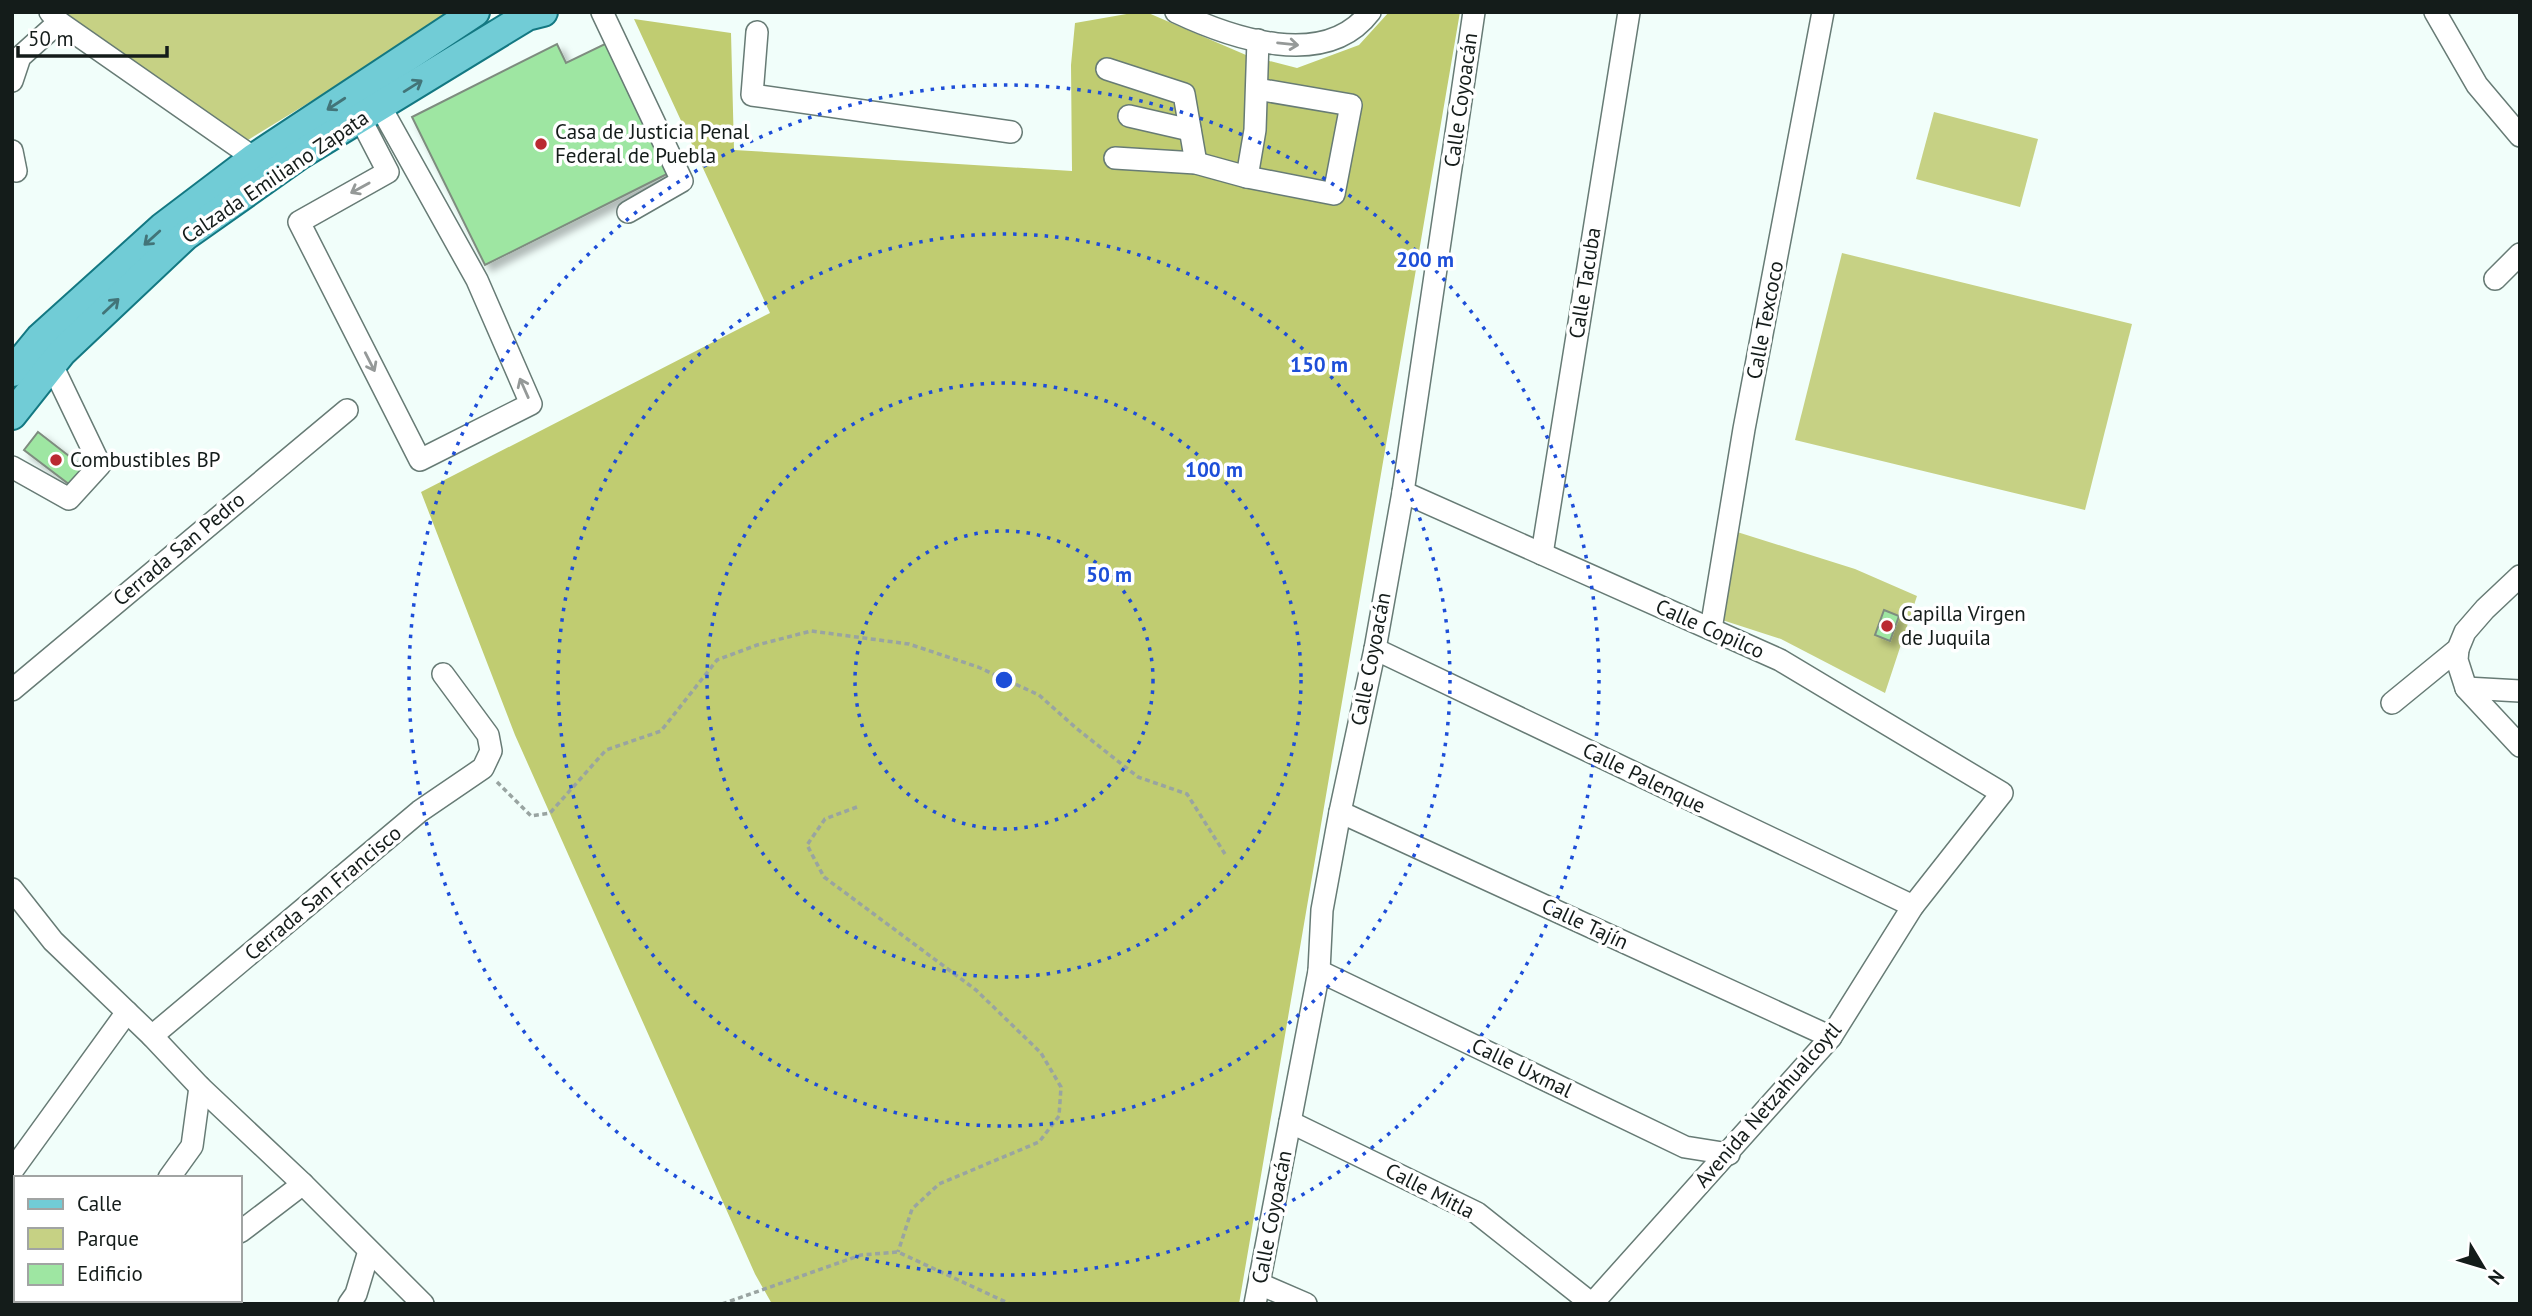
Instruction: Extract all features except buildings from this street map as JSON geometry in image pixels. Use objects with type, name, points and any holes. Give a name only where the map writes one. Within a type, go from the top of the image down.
[{"type":"main road","name":"Calzada Emiliano Zapata","points":[[12,372],[40,338],[163,228],[254,158],[474,12]]},
{"type":"main road","name":"Calzada Emiliano Zapata","points":[[12,415],[62,352],[185,236],[301,154],[527,16],[543,12]]},
{"type":"street","points":[[602,12],[682,181],[628,212]]},
{"type":"street","points":[[1176,12],[1224,21],[1258,40],[1297,46],[1321,43],[1352,30],[1370,12]]},
{"type":"street","name":"Calle Coyoacán","points":[[1258,1294],[1319,971],[1322,910],[1375,649],[1403,492],[1474,12]]},
{"type":"street","name":"Calle Tacuba","points":[[1542,554],[1629,12]]},
{"type":"street","name":"Calle Texcoco","points":[[1711,629],[1744,429],[1823,12]]},
{"type":"street","points":[[2435,12],[2477,85],[2520,136]]},
{"type":"street","points":[[12,80],[20,57],[55,17],[254,158]]},
{"type":"street","points":[[757,32],[752,95],[1011,132]]},
{"type":"street","points":[[1247,177],[1255,130],[1258,40]]},
{"type":"street","points":[[1107,69],[1184,94],[1196,163]]},
{"type":"street","points":[[1115,158],[1196,163],[1247,177],[1335,194],[1351,105],[1257,89]]},
{"type":"street","points":[[370,112],[477,281],[531,404],[420,460],[299,222],[388,172],[370,112]]},
{"type":"street","points":[[1129,116],[1190,130]]},
{"type":"street","points":[[2495,279],[2520,254]]},
{"type":"street","points":[[12,467],[68,499],[100,465],[52,365]]},
{"type":"street","name":"Cerrada San Pedro","points":[[12,690],[347,410]]},
{"type":"street","name":"Calle Copilco","points":[[1403,492],[1780,660],[2002,793]]},
{"type":"street","points":[[2520,576],[2465,632],[2457,660],[2466,688],[2520,746]]},
{"type":"street","name":"Calle Palenque","points":[[1375,649],[1913,906]]},
{"type":"street","points":[[2392,703],[2458,649]]},
{"type":"street","points":[[443,674],[488,735],[487,760]]},
{"type":"street","points":[[2466,688],[2520,691]]},
{"type":"street","name":"Cerrada San Francisco","points":[[152,1036],[421,811],[487,760]]},
{"type":"street","name":"Avenida Netzahualcoytl","points":[[1592,1304],[1831,1037],[1913,906],[2002,793]]},
{"type":"street","name":"Calle Tajín","points":[[1340,812],[1831,1037]]},
{"type":"street","points":[[12,889],[53,941],[423,1304]]},
{"type":"street","name":"Calle Uxmal","points":[[1319,971],[1685,1147],[1729,1153]]},
{"type":"street","points":[[12,1171],[127,1012]]},
{"type":"street","points":[[170,1176],[191,1146],[200,1087]]},
{"type":"street","name":"Calle Mitla","points":[[1290,1122],[1477,1213],[1592,1304]]},
{"type":"street","points":[[242,1230],[303,1184]]},
{"type":"street","points":[[349,1304],[356,1294],[369,1251]]},
{"type":"street","points":[[1258,1294],[1306,1304]]},
{"type":"street","points":[[12,1299],[15,1304]]},
{"type":"path","points":[[487,760],[531,816],[550,813],[607,750],[661,731],[717,660],[757,645],[811,631],[909,644],[978,667],[1039,695],[1138,777],[1187,794],[1225,854]]},
{"type":"path","points":[[857,807],[825,818],[807,845],[824,877],[976,990],[1041,1053],[1061,1087],[1059,1116],[1039,1142],[939,1184],[912,1209],[898,1252]]},
{"type":"path","points":[[722,1304],[861,1255],[898,1252],[1010,1304]]},
{"type":"green space","points":[[62,12],[457,12],[248,140]]},
{"type":"green space","points":[[1146,12],[1246,55],[1297,68],[1359,45],[1389,12],[1460,12],[1239,1304],[772,1304],[755,1274],[515,735],[421,492],[770,313],[634,19],[731,33],[734,150],[1072,171],[1071,65],[1075,23]]},
{"type":"green space","points":[[1934,112],[2038,139],[2020,207],[1916,179]]},
{"type":"green space","points":[[1842,253],[2132,324],[2085,510],[1795,440]]},
{"type":"green space","points":[[1734,531],[1855,569],[1917,596],[1885,693],[1781,639],[1719,619]]},
{"type":"place","name":"Casa de Justicia Penal Federal de Puebla","points":[[541,144]]},
{"type":"place","name":"Combustibles BP","points":[[56,460]]},
{"type":"place","name":"Capilla Virgen de Juquila","points":[[1887,626]]}]
